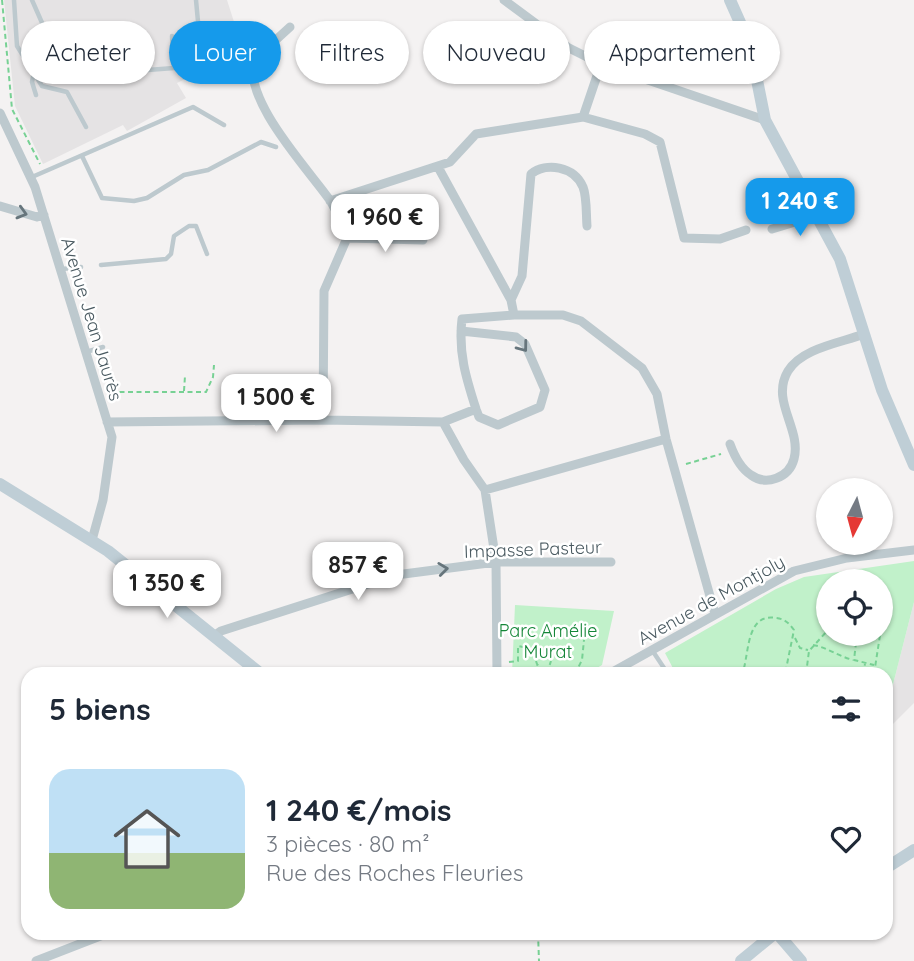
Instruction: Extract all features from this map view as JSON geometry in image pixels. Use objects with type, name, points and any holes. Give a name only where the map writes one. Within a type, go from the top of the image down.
[{"type":"street","points":[[504,0],[569,48],[584,56]]},
{"type":"street","points":[[730,0],[750,45],[765,120],[840,259],[882,390],[913,460]]},
{"type":"street","points":[[290,27],[255,59],[253,79],[291,153],[330,201],[347,238],[324,291],[323,419]]},
{"type":"street","points":[[583,117],[594,84]]},
{"type":"street","points":[[660,84],[765,120]]},
{"type":"street","name":"Avenue Jean Jaurès","points":[[0,113],[31,178],[44,215],[112,437],[92,540]]},
{"type":"street","points":[[330,201],[450,162],[476,134],[583,117],[645,134],[660,142],[684,238],[720,239],[746,230]]},
{"type":"street","points":[[438,167],[511,300],[514,315]]},
{"type":"street","points":[[511,300],[522,276],[531,174],[539,168],[554,167],[571,173],[583,186],[587,226]]},
{"type":"street","points":[[0,206],[37,217],[44,215]]},
{"type":"street","points":[[772,229],[818,215]]},
{"type":"street","points":[[347,238],[423,240]]},
{"type":"street","points":[[461,331],[516,337],[525,344],[545,390],[540,407],[498,425],[479,417],[476,409],[461,361],[461,331],[464,317],[563,315],[581,321],[642,368],[657,394],[666,439],[715,614]]},
{"type":"street","points":[[731,447],[751,476],[763,480],[776,479],[786,472],[794,459],[782,398],[782,382],[790,368],[802,356],[864,334]]},
{"type":"street","points":[[107,422],[323,419],[443,422],[476,409]]},
{"type":"street","points":[[443,422],[464,460],[485,490],[496,562],[498,667]]},
{"type":"street","points":[[485,490],[666,439]]},
{"type":"street","points":[[0,484],[92,540],[252,667]]},
{"type":"street","name":"Avenue de Montjoly","points":[[622,667],[803,568],[855,557],[914,550]]},
{"type":"street","name":"Impasse Pasteur","points":[[214,636],[221,631],[396,575],[496,562],[611,562]]},
{"type":"street","points":[[893,864],[914,850]]},
{"type":"street","points":[[36,961],[90,940]]},
{"type":"street","points":[[741,961],[767,940]]},
{"type":"street","points":[[782,940],[801,961]]},
{"type":"lane","points":[[13,0],[17,46],[21,52]]},
{"type":"lane","points":[[32,0],[43,25],[87,71],[96,74],[169,68]]},
{"type":"lane","points":[[196,0],[198,21]]},
{"type":"lane","points":[[33,84],[36,95]]},
{"type":"lane","points":[[41,84],[67,92],[86,127]]},
{"type":"lane","points":[[31,178],[193,107],[223,125]]},
{"type":"lane","points":[[82,156],[99,195],[108,201],[125,202],[147,198],[184,175],[208,170],[261,142],[275,147]]},
{"type":"lane","points":[[101,265],[166,259],[171,254],[174,236],[189,226],[196,226],[206,254]]},
{"type":"lane","points":[[61,269],[81,267]]},
{"type":"lane","points":[[85,352],[103,347]]},
{"type":"lane","points":[[652,650],[663,667]]},
{"type":"path","points":[[2,0],[12,109],[40,164]]},
{"type":"path","points":[[106,392],[206,392],[213,377],[214,365]]},
{"type":"path","points":[[184,392],[185,376]]},
{"type":"path","points":[[675,467],[731,447]]},
{"type":"path","points":[[744,667],[754,624],[761,618],[784,620],[794,630],[787,667]]},
{"type":"path","points":[[794,637],[800,648],[809,651]]},
{"type":"path","points":[[578,667],[582,660],[583,640]]},
{"type":"path","points":[[807,667],[809,651],[816,642]]},
{"type":"path","points":[[813,645],[830,654],[874,665],[877,646]]},
{"type":"path","points":[[503,667],[518,661],[518,646],[532,649],[540,667]]},
{"type":"path","points":[[853,660],[855,646]]},
{"type":"path","points":[[549,667],[551,661]]},
{"type":"path","points":[[864,667],[865,663]]},
{"type":"path","points":[[538,940],[539,961]]},
{"type":"shaded area","points":[[4,0],[227,0],[234,21],[169,21],[169,84],[178,84],[186,98],[127,131],[123,125],[43,164],[15,106]]},
{"type":"shaded area","points":[[914,602],[914,703],[893,724],[893,684]]},
{"type":"green space","points":[[914,561],[914,602],[893,684],[893,667],[672,667],[665,653],[776,589],[804,577],[816,575],[816,646],[893,646],[893,569],[859,569]]},
{"type":"green space","name":"Parc Amélie Murat","points":[[515,605],[614,611],[602,665],[599,667],[512,667]]}]
